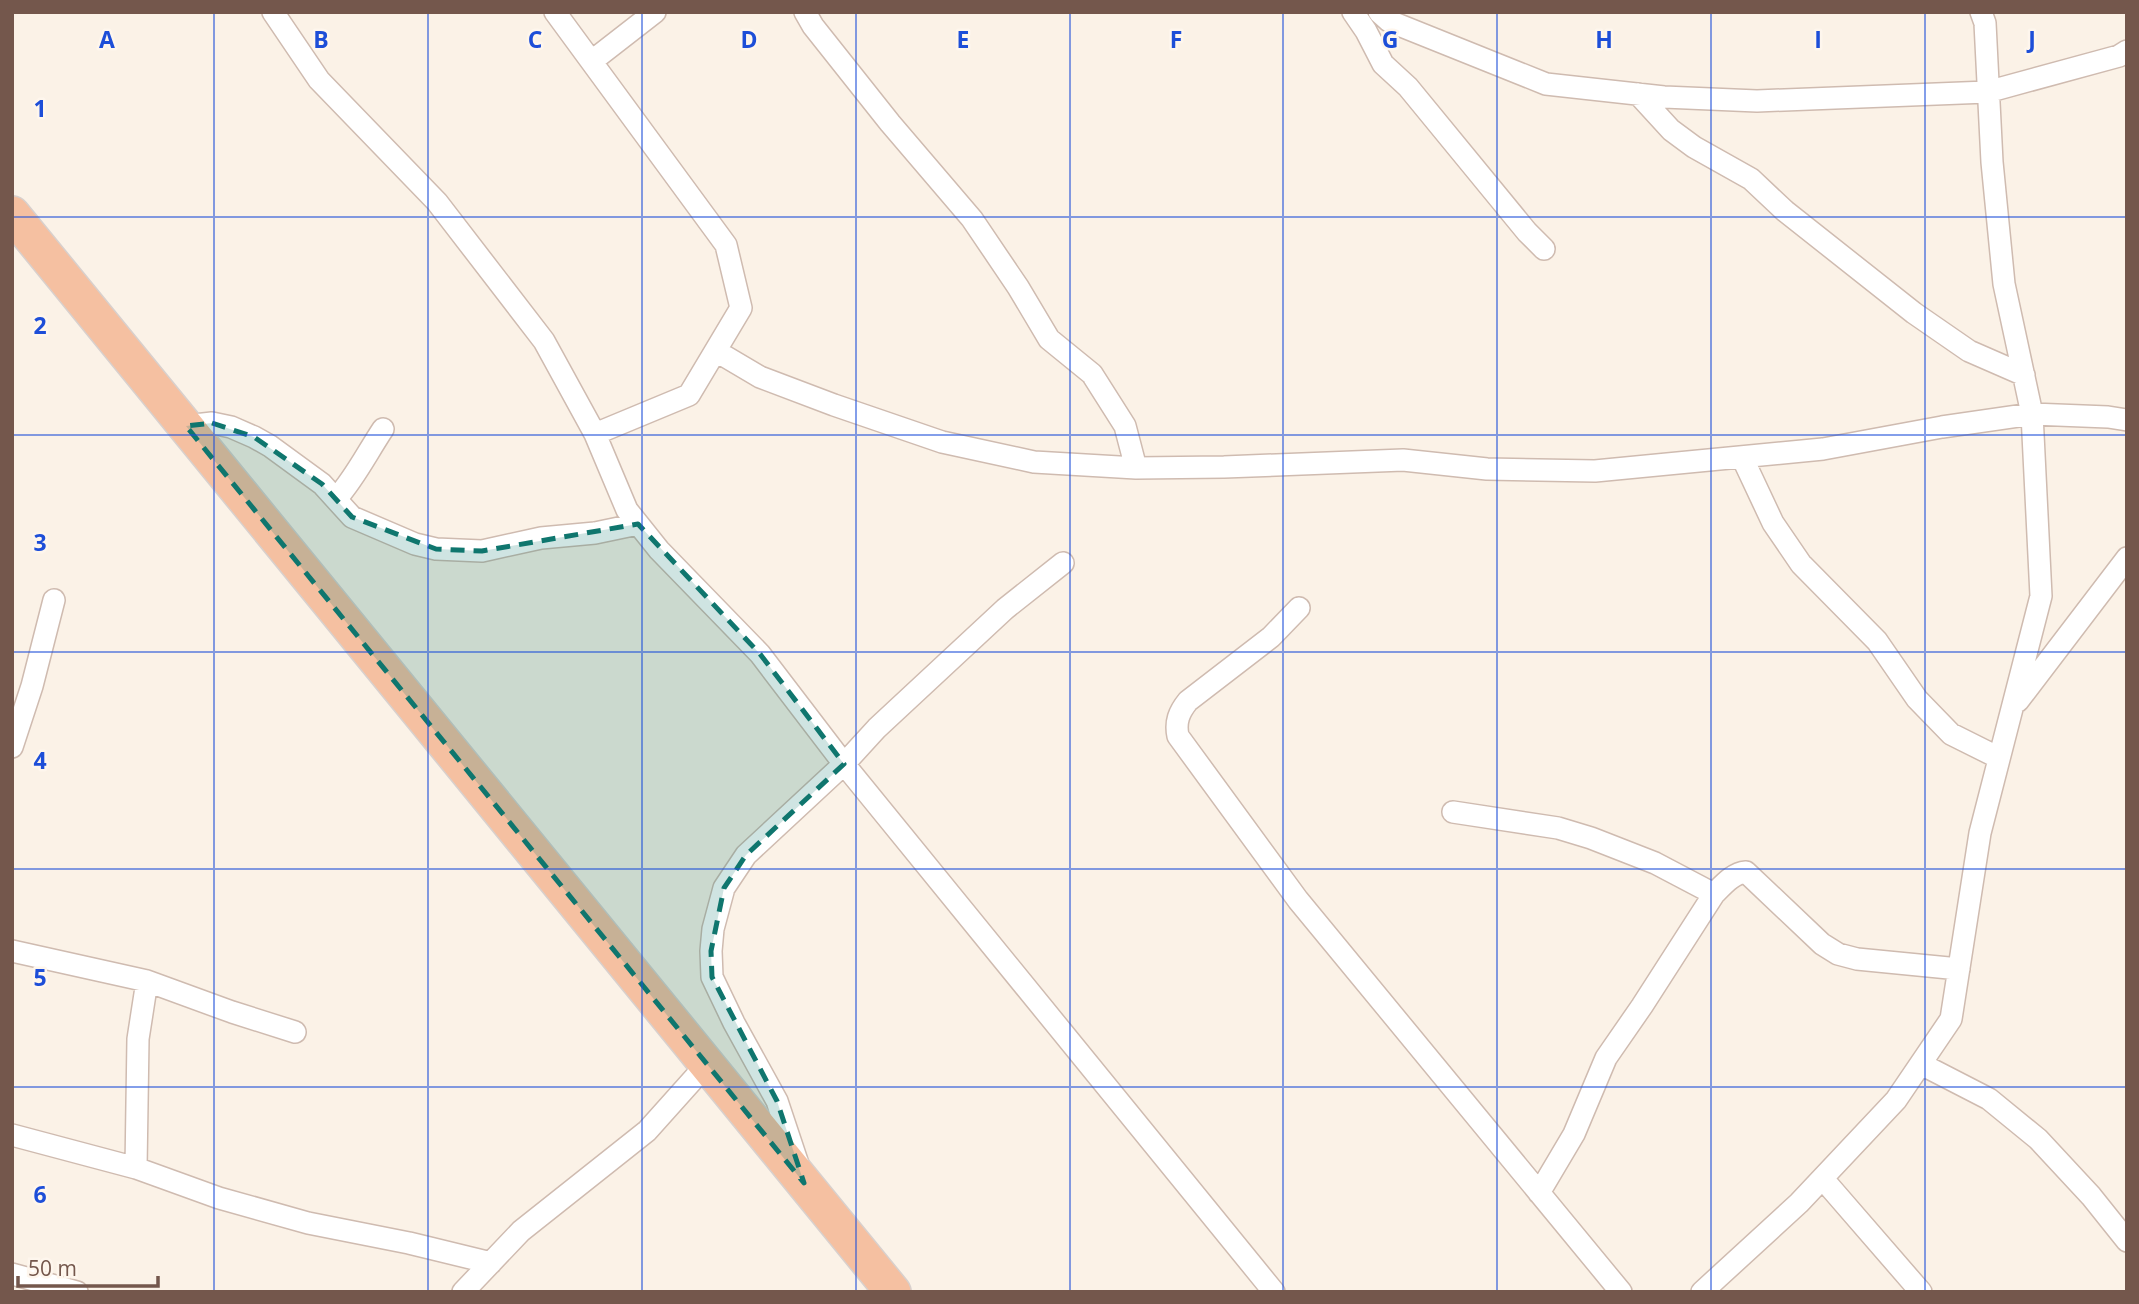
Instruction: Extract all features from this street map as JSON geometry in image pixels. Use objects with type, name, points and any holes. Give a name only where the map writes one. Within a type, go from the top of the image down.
[{"type":"highway","points":[[12,214],[893,1292]]},
{"type":"street","points":[[273,12],[319,80],[437,202],[544,341],[595,434],[626,510],[659,550],[761,654],[845,764],[1274,1292]]},
{"type":"street","points":[[555,12],[726,245],[741,308],[689,395],[595,434]]},
{"type":"street","points":[[592,61],[655,12]]},
{"type":"street","points":[[804,12],[890,123],[972,219],[1049,339],[1091,374],[1125,426],[1136,468]]},
{"type":"street","points":[[1353,12],[1383,64],[1408,87],[1544,249]]},
{"type":"street","points":[[1379,12],[1389,21],[1546,84],[1638,94],[1757,101],[1987,92],[2119,56],[2127,51]]},
{"type":"street","points":[[1702,1292],[1799,1203],[1896,1100],[1951,1019],[1980,833],[2041,596],[2032,414],[2004,284],[1987,92],[1985,23],[1981,12]]},
{"type":"street","points":[[1638,94],[1671,130],[1695,148],[1751,180],[1785,211],[1913,313],[1969,351],[2024,375]]},
{"type":"street","points":[[716,351],[761,377],[942,442],[1034,462],[1136,468],[1403,460],[1487,469],[1595,471],[1823,449],[2032,414],[2127,419]]},
{"type":"street","points":[[186,426],[212,423],[231,427],[254,438],[270,446],[321,484],[352,517],[398,537],[436,549],[482,551],[541,538],[595,533],[638,524]]},
{"type":"street","points":[[336,499],[352,481],[383,429]]},
{"type":"street","points":[[1742,457],[1773,523],[1801,565],[1877,642],[1917,699],[1951,734],[1999,758]]},
{"type":"street","points":[[2012,708],[2127,558]]},
{"type":"street","points":[[804,1183],[777,1101],[734,1023],[712,976],[711,951],[717,909],[724,888],[746,855],[845,764],[877,728],[1005,609],[1063,563]]},
{"type":"street","points":[[12,747],[32,686],[54,600]]},
{"type":"street","points":[[1299,608],[1271,637],[1188,701],[1180,711],[1176,726],[1178,736],[1298,900],[1621,1292]]},
{"type":"street","points":[[1453,812],[1547,826],[1591,838],[1655,863],[1714,894]]},
{"type":"street","points":[[1539,1193],[1574,1134],[1606,1058],[1643,1006],[1714,894],[1739,873],[1746,872],[1822,944],[1838,954],[1857,959],[1959,969]]},
{"type":"street","points":[[12,951],[147,981],[295,1032]]},
{"type":"street","points":[[136,1168],[138,1039],[147,981]]},
{"type":"street","points":[[463,1292],[522,1231],[647,1130],[707,1064]]},
{"type":"street","points":[[1921,1064],[1989,1098],[2038,1139],[2091,1196],[2127,1241]]},
{"type":"street","points":[[12,1135],[136,1168],[219,1198],[307,1223],[409,1243],[491,1263]]},
{"type":"street","points":[[1823,1179],[1921,1292]]},
{"type":"street","points":[[12,1274],[76,1292]]},
{"type":"highlighted area","points":[[212,423],[254,437],[322,484],[352,517],[436,549],[482,551],[638,524],[760,654],[844,764],[746,855],[724,888],[711,951],[712,977],[777,1101],[804,1183],[186,426]]}]
